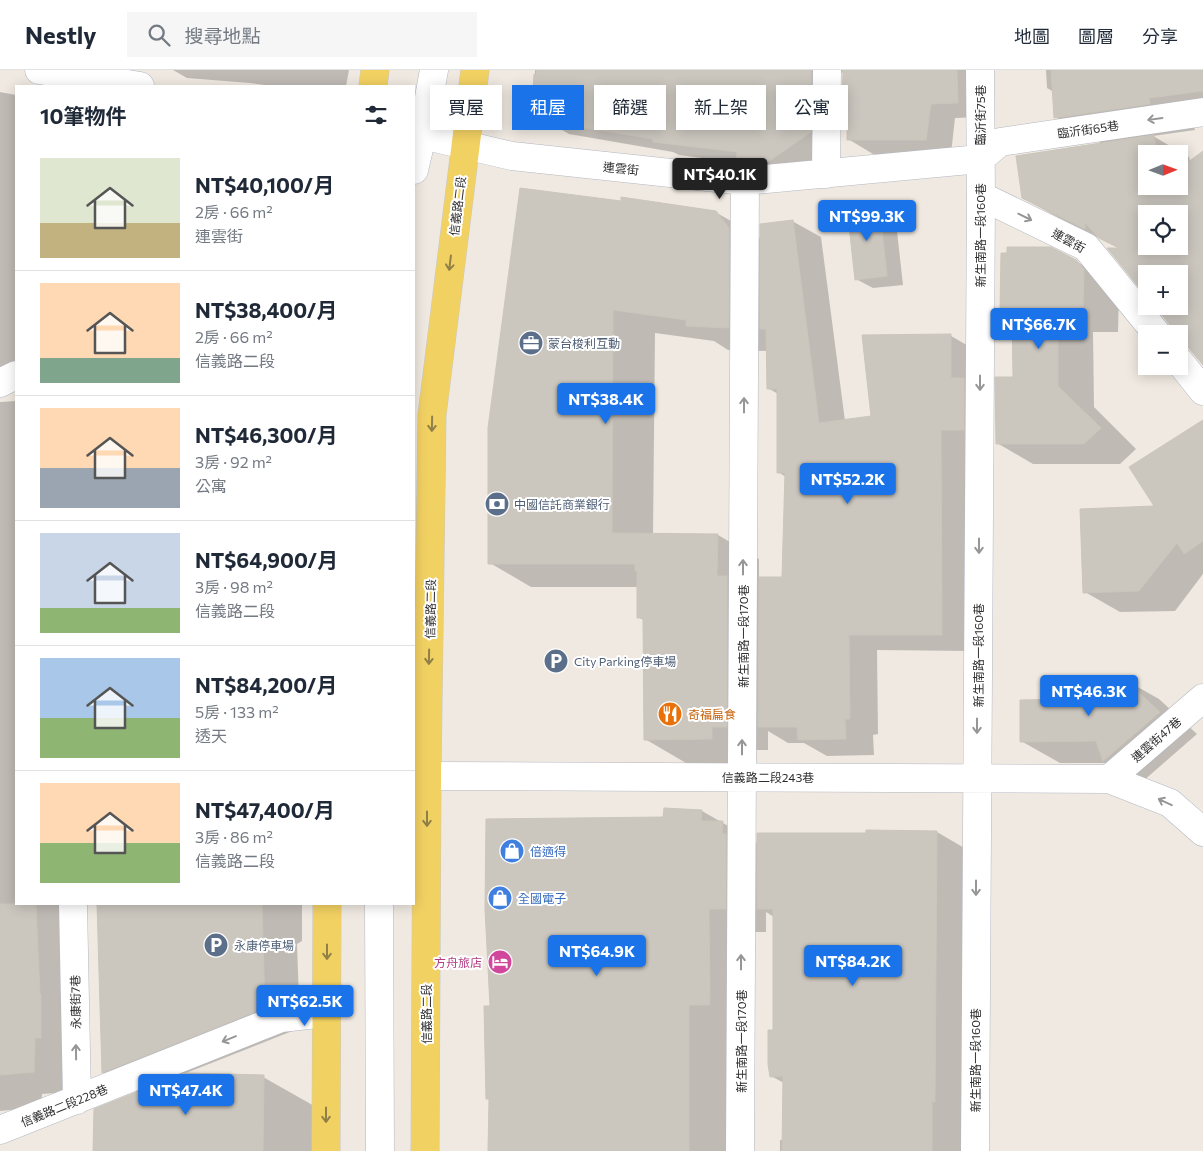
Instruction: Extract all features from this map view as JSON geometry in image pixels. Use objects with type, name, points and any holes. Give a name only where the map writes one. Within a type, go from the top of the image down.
[{"type":"main road","points":[[373,85],[375,70]]},
{"type":"main road","name":"信義路二段","points":[[425,1151],[427,776],[432,415],[475,70]]},
{"type":"main road","points":[[326,1151],[327,905]]},
{"type":"street","points":[[39,70],[79,78],[132,85]]},
{"type":"street","points":[[415,161],[418,134],[434,70]]},
{"type":"street","points":[[826,174],[827,70]]},
{"type":"street","name":"臨沂街75巷","points":[[980,70],[980,159]]},
{"type":"street","name":"臨沂街65巷","points":[[980,159],[1000,142],[1203,112]]},
{"type":"street","name":"連雲街","points":[[418,134],[512,156],[744,181],[980,159]]},
{"type":"street","name":"新生南路一段160巷","points":[[975,1151],[980,159]]},
{"type":"street","name":"新生南路一段170巷","points":[[740,1151],[744,181]]},
{"type":"street","name":"連雲街","points":[[981,196],[1086,247],[1150,325]]},
{"type":"street","points":[[1188,372],[1203,391]]},
{"type":"street","points":[[0,383],[15,376]]},
{"type":"street","name":"連雲街47巷","points":[[1109,779],[1203,698]]},
{"type":"street","name":"信義路二段243巷","points":[[427,776],[1109,779]]},
{"type":"street","points":[[1109,779],[1170,804],[1203,832]]},
{"type":"street","name":"永康街7巷","points":[[73,905],[77,1100]]},
{"type":"street","points":[[379,905],[380,1151]]},
{"type":"street","name":"信義路二段228巷","points":[[0,1130],[281,1018],[326,1013]]},
{"type":"building","points":[[537,70],[811,70],[811,85],[776,85],[776,130],[811,130],[811,132],[768,162],[736,162],[737,152],[653,142],[653,139],[598,130],[666,130],[666,85],[594,85],[594,129],[584,128],[584,85],[533,85],[534,74],[536,75]]},
{"type":"building","points":[[843,70],[957,70],[958,103],[931,104],[926,140],[847,140],[848,85],[843,85]]},
{"type":"building","points":[[1051,70],[1203,70],[1203,91],[1149,98],[1150,104],[1054,118]]},
{"type":"building","points":[[1154,135],[1156,145],[1138,145],[1138,195],[1188,195],[1188,162],[1203,151],[1203,365],[1188,347],[1188,325],[1170,325],[1162,315],[1188,315],[1188,265],[1138,265],[1138,286],[1107,248],[1119,248],[1099,238],[1085,223],[1085,229],[1022,198],[1016,156]]},
{"type":"building","points":[[520,188],[621,201],[621,197],[716,211],[729,228],[729,328],[686,326],[686,320],[613,310],[612,533],[718,534],[717,576],[727,576],[727,727],[712,727],[712,739],[644,740],[643,618],[637,618],[637,571],[635,571],[635,564],[488,564],[488,428]]},
{"type":"building","points":[[879,203],[887,276],[855,280],[847,207]]},
{"type":"building","points":[[793,220],[819,423],[871,416],[862,335],[951,334],[951,378],[964,378],[964,430],[941,430],[942,635],[849,635],[850,719],[845,719],[846,739],[798,740],[797,727],[758,727],[759,577],[782,577],[785,473],[777,473],[777,389],[767,389],[766,329],[760,329],[760,224]]},
{"type":"building","points":[[1007,247],[1051,247],[1076,260],[1084,269],[1083,312],[1058,312],[1058,386],[1101,428],[1084,444],[996,444],[995,377],[1013,377],[1012,311],[1000,311],[1001,253],[1007,253]]},
{"type":"building","points":[[1203,420],[1203,541],[1184,554],[1177,543],[1139,591],[1083,593],[1080,509],[1154,506],[1129,467]]},
{"type":"building","points":[[1120,675],[1160,712],[1103,761],[1096,741],[1020,742],[1020,700],[1078,699]]},
{"type":"building","points":[[664,808],[702,810],[701,821],[723,821],[722,834],[726,834],[726,909],[709,909],[710,1005],[689,1005],[689,1151],[488,1151],[489,1099],[486,1099],[484,1006],[490,1006],[485,909],[486,819],[663,817]]},
{"type":"building","points":[[866,830],[937,831],[935,1102],[932,1101],[932,1151],[782,1151],[783,1076],[770,1077],[768,1064],[768,1030],[773,1030],[773,909],[757,909],[757,833],[866,833]]},
{"type":"building","points":[[0,904],[36,905],[41,994],[41,1038],[35,1038],[34,1072],[0,1075]]},
{"type":"building","points":[[97,905],[262,905],[265,1008],[102,1073]]},
{"type":"building","points":[[184,1073],[264,1075],[263,1151],[93,1151],[94,1109]]},
{"type":"place","name":"蒙台梭利互動","points":[[531,343]]},
{"type":"place","name":"中國信託商業銀行","points":[[497,504]]},
{"type":"place","name":"City Parking停車場","points":[[556,661]]},
{"type":"place","name":"奇福扁食","points":[[670,714]]},
{"type":"place","name":"倍適得","points":[[512,851]]},
{"type":"place","name":"全國電子","points":[[500,898]]},
{"type":"place","name":"永康停車場","points":[[216,945]]},
{"type":"place","name":"方舟旅店","points":[[500,962]]}]
